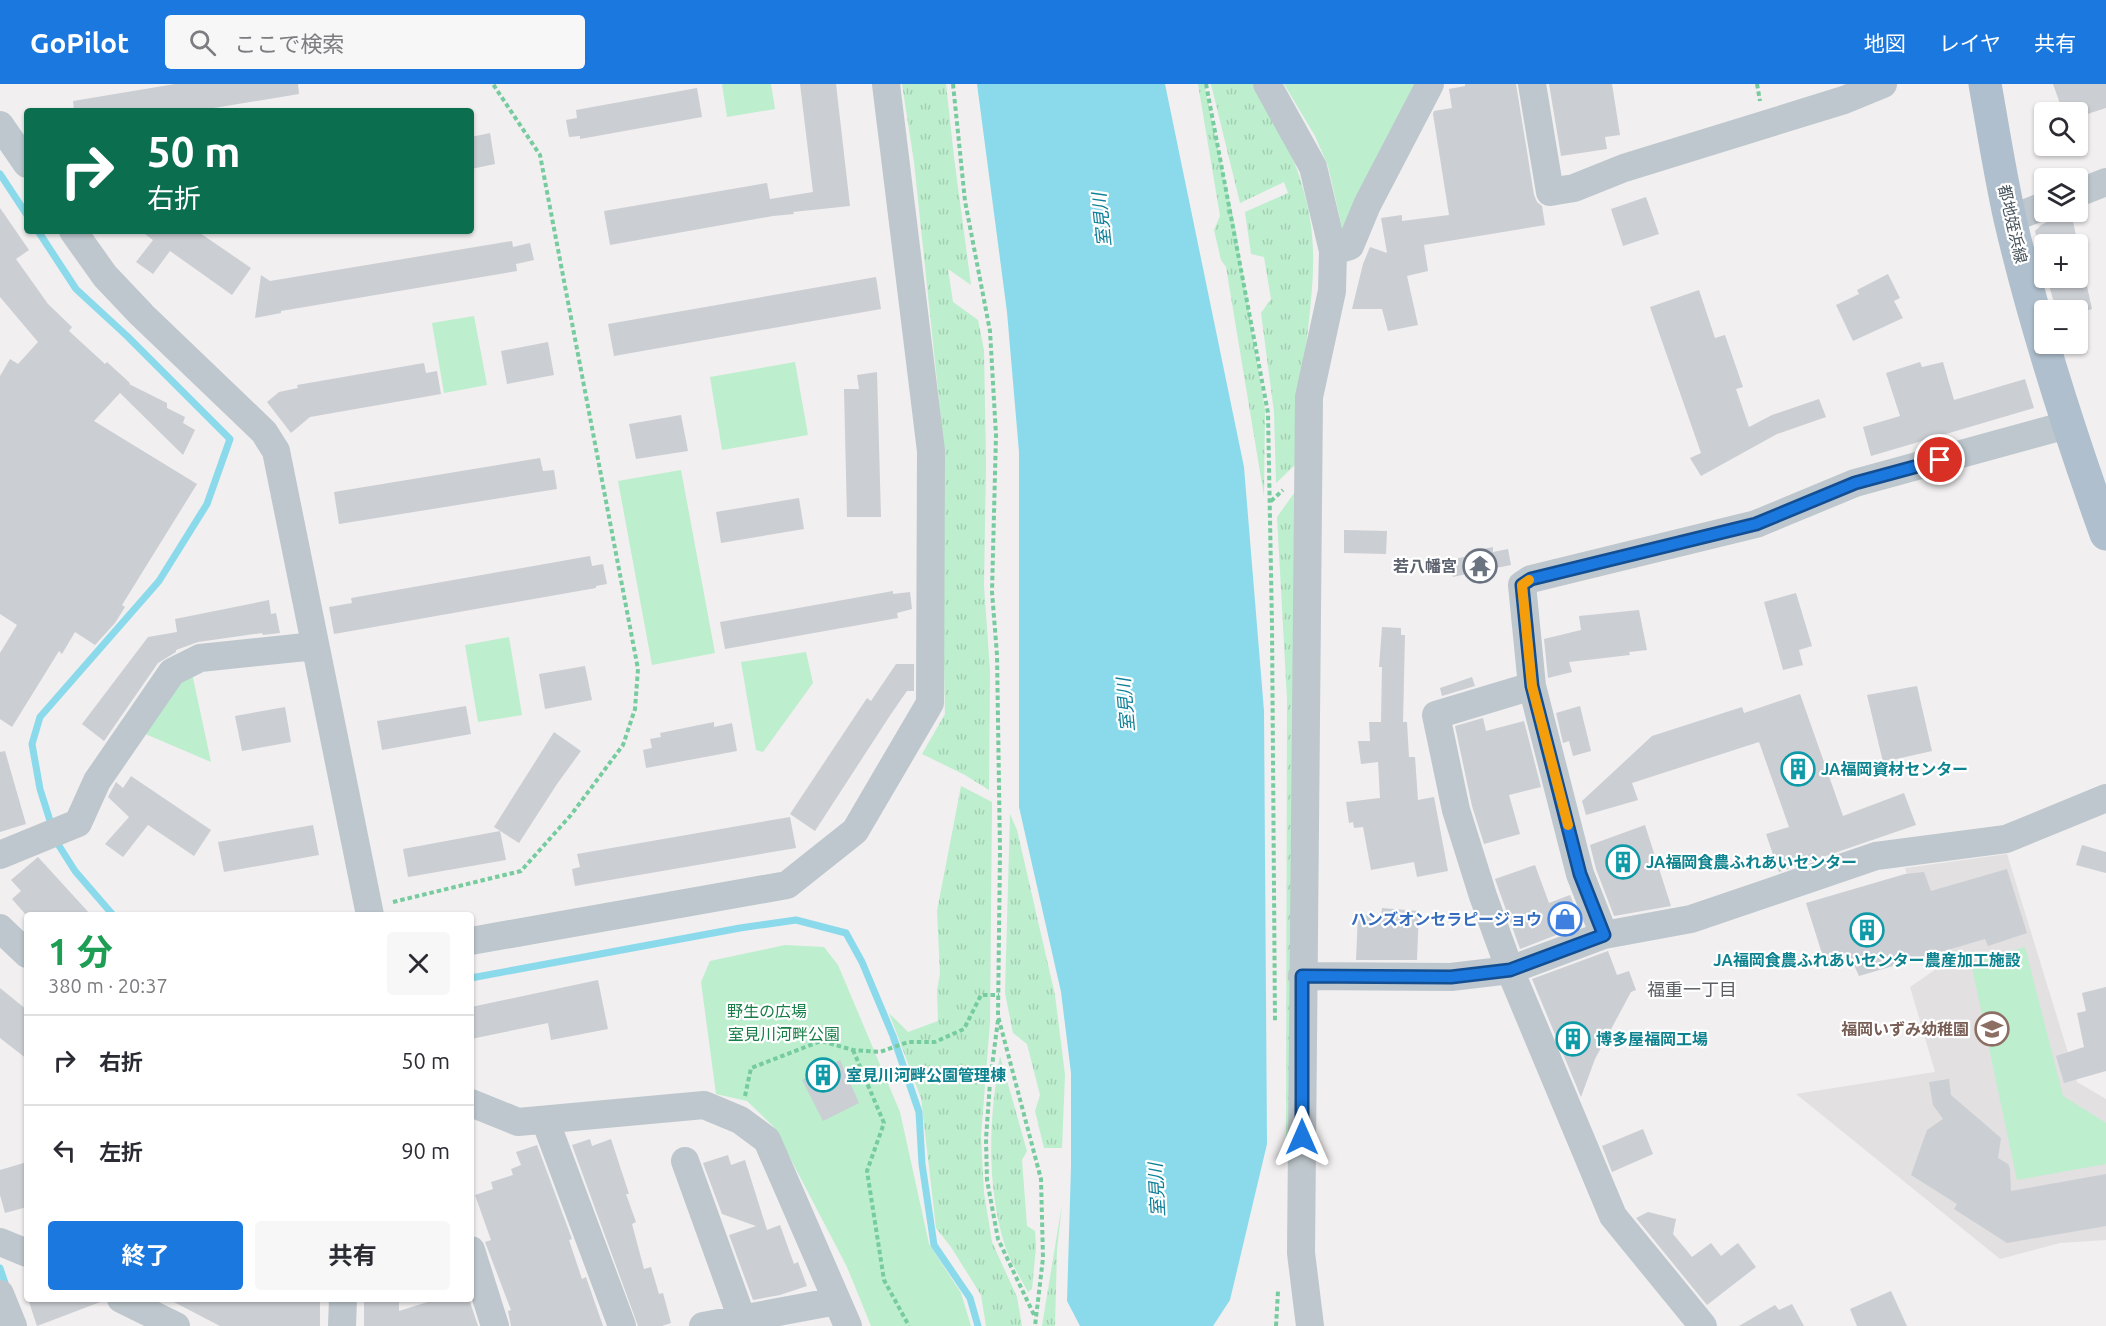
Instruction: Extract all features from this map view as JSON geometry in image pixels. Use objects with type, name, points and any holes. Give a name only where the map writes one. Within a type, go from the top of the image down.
[{"type":"main road","name":"都地姪浜線","points":[[1985,84],[2010,219],[2067,425],[2106,534]]},
{"type":"street","points":[[474,940],[787,885],[855,831],[930,703],[931,451],[886,84]]},
{"type":"street","points":[[1267,84],[1313,167],[1333,251],[1332,291],[1310,397],[1302,976],[1301,1253],[1310,1326]]},
{"type":"street","points":[[1333,251],[1350,246],[1367,205],[1430,84]]},
{"type":"street","points":[[1532,84],[1550,192],[1574,188],[1624,168],[1844,99],[1883,84]]},
{"type":"street","points":[[0,124],[24,160]]},
{"type":"street","points":[[2088,189],[2106,182]]},
{"type":"street","points":[[2010,219],[2034,210]]},
{"type":"street","points":[[75,234],[105,276],[142,315],[264,432],[276,451],[369,911]]},
{"type":"street","points":[[1604,935],[1580,874],[1532,686],[1522,585],[1531,579],[1756,524],[1855,483],[2067,425]]},
{"type":"street","points":[[0,855],[78,823],[97,781],[172,672],[200,658],[315,646]]},
{"type":"street","points":[[1532,686],[1436,715],[1456,810],[1483,897],[1510,970],[1613,1216],[1703,1326]]},
{"type":"street","points":[[1302,976],[1451,977],[1510,970],[1604,935],[1691,919],[1876,856],[2006,839],[2106,798]]},
{"type":"street","points":[[0,928],[24,951]]},
{"type":"street","points":[[474,1104],[518,1122],[704,1105],[740,1120],[767,1140],[843,1314],[703,1326]]},
{"type":"street","points":[[545,1120],[622,1326]]},
{"type":"street","points":[[685,1161],[753,1320]]},
{"type":"street","points":[[0,1242],[24,1252]]},
{"type":"street","points":[[474,1260],[495,1326]]},
{"type":"street","points":[[0,1294],[12,1326]]},
{"type":"street","points":[[127,1302],[176,1326]]},
{"type":"street","points":[[342,1326],[343,1302]]},
{"type":"path","points":[[369,911],[521,871],[571,815],[623,745],[635,709],[638,669],[540,155],[493,84]]},
{"type":"path","points":[[953,84],[965,201],[990,331],[996,435],[992,592],[997,655],[1000,852],[999,995],[986,1139],[987,1180],[998,1239],[1035,1318]]},
{"type":"path","points":[[1206,84],[1268,413],[1275,1032]]},
{"type":"path","points":[[740,1120],[751,1068],[821,1041],[853,1050],[880,1052],[908,1042],[935,1042],[964,1029],[981,995],[999,995]]},
{"type":"path","points":[[998,1016],[1041,1179],[1043,1258],[1035,1326]]},
{"type":"path","points":[[853,1050],[884,1123],[867,1170],[884,1280],[909,1326]]},
{"type":"path","points":[[1276,1326],[1278,1283]]},
{"type":"shaded area","name":"福岡いずみ幼稚園","points":[[2007,854],[2077,1082],[2106,1099],[2106,1240],[2060,1243],[2000,1259],[1796,1094],[1935,1072],[1910,987],[1936,969],[1905,868]]},
{"type":"green space","points":[[722,84],[771,84],[775,109],[727,117]]},
{"type":"green space","points":[[902,84],[946,84],[971,285],[948,269],[953,302],[978,320],[984,350],[986,463],[984,586],[990,671],[989,790],[965,775],[922,754],[945,714],[941,419],[914,162]]},
{"type":"green space","points":[[1198,84],[1204,84],[1235,226],[1265,410],[1264,496],[1226,267],[1221,260],[1214,230],[1220,216]]},
{"type":"green space","points":[[1211,84],[1255,84],[1295,164],[1309,214],[1313,276],[1296,464],[1276,483],[1274,412],[1261,313],[1271,299],[1264,257],[1251,254],[1245,212],[1288,193],[1284,182],[1240,203]]},
{"type":"green space","points":[[1284,84],[1425,84],[1343,232],[1328,166],[1315,136]]},
{"type":"green space","points":[[474,316],[487,385],[444,393],[432,323]]},
{"type":"green space","points":[[795,362],[808,435],[722,450],[710,377]]},
{"type":"green space","points":[[681,470],[715,653],[652,665],[618,481]]},
{"type":"green space","points":[[1300,485],[1294,1172],[1286,1154],[1287,699],[1277,517]]},
{"type":"green space","points":[[509,637],[522,715],[478,722],[465,645]]},
{"type":"green space","points":[[806,652],[813,683],[763,752],[756,750],[741,662]]},
{"type":"green space","points":[[190,664],[211,762],[136,730]]},
{"type":"green space","points":[[961,786],[992,802],[990,1022],[981,1136],[984,1193],[992,1242],[1017,1297],[1022,1326],[986,1326],[981,1295],[951,1247],[936,1228],[921,1098],[889,1013],[908,1032],[938,1021],[937,990],[940,974],[937,911]]},
{"type":"green space","points":[[1010,814],[1017,830],[1055,995],[1065,1075],[1062,1148],[1044,1148],[1035,1111],[1040,1095],[1027,1044],[1013,1033],[1005,993]]},
{"type":"green space","name":"室見川河畔公園","points":[[785,945],[824,947],[838,965],[900,1112],[929,1244],[961,1293],[971,1326],[871,1326],[847,1267],[774,1127],[747,1101],[716,1094],[701,982],[710,961]]},
{"type":"green space","points":[[2025,947],[2063,1096],[2106,1123],[2106,1164],[2017,1180],[1971,963]]},
{"type":"green space","points":[[1000,1056],[1027,1151],[1022,1160],[1027,1226],[1035,1231],[1036,1247],[1032,1289],[1028,1292],[1005,1246],[992,1175],[993,1103]]},
{"type":"green space","points":[[1062,1204],[1057,1250],[1055,1326],[1042,1326]]},
{"type":"water","name":"室見川","points":[[977,84],[1165,84],[1244,467],[1264,711],[1267,1144],[1230,1300],[1213,1326],[1080,1326],[1067,1301],[1071,1073],[1061,992],[1019,807],[1019,452],[1007,312]]},
{"type":"building","points":[[175,84],[298,84],[299,94],[214,108],[74,108],[73,101]]},
{"type":"building","points":[[800,84],[836,84],[850,206],[793,212],[794,214],[610,245],[604,211],[767,183],[770,199],[813,192]]},
{"type":"building","points":[[1465,84],[1516,84],[1534,195],[1542,206],[1545,225],[1424,245],[1428,271],[1407,276],[1418,325],[1388,331],[1382,309],[1352,309],[1363,264],[1370,247],[1387,253],[1381,218],[1402,215],[1402,221],[1449,215],[1433,114],[1434,111],[1452,108],[1449,89],[1465,86]]},
{"type":"building","points":[[1549,84],[1612,84],[1620,135],[1605,137],[1607,149],[1561,156]]},
{"type":"building","points":[[2053,84],[2106,84],[2106,108],[2088,114],[2088,102],[2059,102]]},
{"type":"building","points":[[697,88],[702,117],[580,139],[580,136],[569,137],[566,120],[577,118],[576,110]]},
{"type":"building","points":[[490,133],[495,164],[474,168],[474,136]]},
{"type":"building","points":[[1646,197],[1659,234],[1623,246],[1611,209]]},
{"type":"building","points":[[0,208],[29,250],[16,259],[48,304],[72,327],[69,331],[105,364],[107,362],[129,384],[167,403],[167,408],[185,417],[183,423],[195,430],[183,455],[120,393],[94,421],[197,484],[122,605],[125,607],[115,623],[95,645],[75,632],[62,654],[59,651],[12,727],[0,719],[0,653],[17,625],[0,614],[0,376],[10,359],[18,364],[38,342],[0,297]]},
{"type":"building","points":[[2047,222],[2073,222],[2076,234],[2036,234],[2035,231]]},
{"type":"building","points":[[145,234],[201,234],[251,268],[232,295],[170,251],[153,274],[136,262],[153,240]]},
{"type":"building","points":[[512,241],[513,247],[530,243],[534,260],[516,264],[517,271],[281,311],[281,313],[255,318],[261,275],[270,281]]},
{"type":"building","points":[[1888,274],[1900,298],[1894,301],[1903,318],[1853,341],[1836,305],[1859,294],[1857,290]]},
{"type":"building","points":[[876,277],[881,309],[614,356],[608,324]]},
{"type":"building","points":[[2050,288],[2087,288],[2092,309],[2088,310],[2088,300],[2053,300]]},
{"type":"building","points":[[1699,290],[1715,338],[1725,335],[1743,387],[1736,389],[1749,427],[1772,415],[1819,399],[1826,417],[1777,434],[1701,476],[1690,458],[1701,453],[1650,307]]},
{"type":"building","points":[[548,342],[554,375],[507,384],[501,351]]},
{"type":"building","points":[[1920,362],[1922,367],[1943,362],[1954,400],[2025,379],[2034,408],[1871,456],[1863,427],[1900,416],[1886,373]]},
{"type":"building","points":[[424,363],[426,373],[437,371],[441,394],[310,417],[291,433],[267,402],[279,392],[298,388],[297,385]]},
{"type":"building","points":[[877,372],[881,517],[847,517],[844,389],[859,389],[857,375]]},
{"type":"building","points":[[681,415],[688,451],[636,459],[629,424]]},
{"type":"building","points":[[540,458],[543,471],[554,470],[557,489],[339,524],[334,492]]},
{"type":"building","points":[[799,498],[804,529],[721,543],[716,512]]},
{"type":"building","points":[[1344,530],[1387,531],[1386,554],[1344,553]]},
{"type":"building","points":[[1493,547],[1493,552],[1508,549],[1511,565],[1496,568],[1497,573],[1472,577],[1471,573],[1453,577],[1449,560],[1469,556],[1468,552]]},
{"type":"building","points":[[590,556],[592,566],[603,564],[607,584],[596,586],[596,588],[334,634],[329,607],[352,603],[351,598]]},
{"type":"building","points":[[893,591],[893,594],[910,592],[912,609],[897,613],[898,618],[725,649],[720,622]]},
{"type":"building","points":[[1796,593],[1812,646],[1799,650],[1803,665],[1783,670],[1764,602]]},
{"type":"building","points":[[269,600],[271,614],[276,613],[280,633],[263,635],[262,633],[198,642],[176,650],[158,663],[104,741],[82,724],[148,637],[177,632],[175,619]]},
{"type":"building","points":[[1639,610],[1647,650],[1629,652],[1630,655],[1569,662],[1572,672],[1548,678],[1544,639],[1581,630],[1579,616]]},
{"type":"building","points":[[1382,627],[1401,628],[1401,635],[1405,635],[1403,722],[1407,722],[1409,757],[1415,757],[1418,800],[1434,797],[1448,871],[1417,877],[1414,862],[1371,870],[1363,827],[1354,828],[1353,822],[1349,823],[1346,802],[1380,798],[1378,762],[1361,764],[1358,741],[1370,741],[1369,722],[1381,722],[1382,667],[1379,667]]},
{"type":"building","points":[[896,664],[914,664],[914,691],[907,691],[815,831],[790,814],[867,698],[871,701]]},
{"type":"building","points":[[585,666],[592,700],[545,709],[539,674]]},
{"type":"building","points":[[1472,677],[1475,686],[1442,696],[1440,688]]},
{"type":"building","points":[[1917,686],[1932,751],[1883,762],[1867,695]]},
{"type":"building","points":[[1800,694],[1843,816],[1904,793],[1916,825],[1779,872],[1766,834],[1789,827],[1759,742],[1632,783],[1638,800],[1586,815],[1582,801],[1652,736],[1742,707],[1744,713]]},
{"type":"building","points":[[466,706],[471,734],[382,750],[377,721]]},
{"type":"building","points":[[1580,706],[1591,751],[1573,756],[1569,741],[1563,743],[1556,713]]},
{"type":"building","points":[[285,707],[291,742],[242,751],[235,716]]},
{"type":"building","points":[[1483,718],[1486,731],[1524,721],[1541,787],[1509,795],[1520,834],[1484,844],[1472,806],[1455,726]]},
{"type":"building","points":[[714,722],[714,727],[732,723],[737,751],[646,768],[643,750],[652,748],[650,739],[661,737],[660,733]]},
{"type":"building","points":[[554,732],[581,751],[519,843],[494,827]]},
{"type":"building","points":[[5,751],[26,824],[0,832],[0,752]]},
{"type":"building","points":[[131,776],[211,830],[194,856],[148,825],[123,857],[105,844],[129,817],[108,797],[116,782],[123,788]]},
{"type":"building","points":[[790,817],[796,848],[575,886],[572,869],[580,867],[577,854]]},
{"type":"building","points":[[313,825],[319,855],[224,872],[218,842]]},
{"type":"building","name":"JA福岡食農ふれあいセンター","points":[[1645,825],[1671,906],[1614,916],[1596,869],[1590,845]]},
{"type":"building","points":[[500,831],[506,860],[408,877],[403,849]]},
{"type":"building","points":[[2082,845],[2106,852],[2106,873],[2076,865]]},
{"type":"building","points":[[38,857],[88,912],[24,913],[12,899],[21,891],[11,880]]},
{"type":"building","points":[[1535,865],[1549,903],[1570,895],[1582,925],[1520,949],[1495,879]]},
{"type":"building","points":[[2007,869],[2027,933],[1988,946],[1985,939],[1859,976],[1853,963],[1840,966],[1825,963],[1806,903],[1905,874],[1924,872],[1931,891]]},
{"type":"building","points":[[1382,908],[1419,911],[1417,960],[1356,960],[1358,915],[1381,916]]},
{"type":"building","name":"博多屋福岡工場","points":[[1608,951],[1617,975],[1629,971],[1636,990],[1631,992],[1595,1059],[1581,1097],[1532,979]]},
{"type":"building","points":[[598,980],[608,1029],[551,1040],[548,1023],[474,1038],[474,1006]]},
{"type":"building","points":[[2106,987],[2106,1071],[2064,1083],[2056,1056],[2084,1047],[2077,1013],[2086,1011],[2082,993]]},
{"type":"building","points":[[0,988],[24,1008],[24,1057],[0,1038]]},
{"type":"building","points":[[840,1060],[859,1103],[823,1121],[802,1080]]},
{"type":"building","points":[[1949,1079],[1951,1095],[2001,1138],[1998,1158],[2008,1164],[2010,1169],[2011,1191],[2106,1174],[2106,1226],[2007,1243],[1954,1209],[1957,1204],[1911,1175],[1927,1130],[1943,1119],[1933,1105],[1929,1082]]},
{"type":"building","points":[[1643,1129],[1653,1154],[1612,1172],[1602,1146]]},
{"type":"building","points":[[590,1139],[592,1146],[611,1139],[629,1194],[626,1194],[636,1222],[632,1224],[644,1269],[651,1267],[659,1294],[663,1293],[671,1323],[662,1326],[638,1326],[572,1145]]},
{"type":"building","points":[[537,1145],[572,1239],[569,1240],[582,1279],[586,1277],[603,1326],[511,1326],[508,1311],[511,1310],[485,1242],[491,1240],[475,1195],[493,1189],[491,1182],[513,1175],[511,1169],[521,1165],[516,1152]]},
{"type":"building","points":[[728,1155],[731,1165],[745,1160],[767,1230],[780,1225],[794,1264],[798,1262],[807,1286],[780,1295],[753,1300],[729,1235],[756,1226],[722,1214],[703,1163]]},
{"type":"building","points":[[24,1163],[24,1208],[5,1213],[0,1195],[0,1170]]},
{"type":"building","points":[[1648,1212],[1676,1219],[1673,1234],[1692,1257],[1711,1243],[1721,1256],[1738,1243],[1756,1267],[1707,1305],[1636,1218]]},
{"type":"building","points":[[1891,1291],[1907,1326],[1857,1326],[1850,1309]]},
{"type":"building","points":[[29,1302],[100,1302],[37,1326]]},
{"type":"building","points":[[174,1302],[320,1302],[320,1326],[220,1326]]},
{"type":"building","points":[[364,1302],[399,1302],[399,1311],[428,1302],[470,1302],[478,1326],[364,1326]]},
{"type":"building","points":[[1792,1304],[1804,1326],[1739,1326],[1775,1305],[1779,1310]]},
{"type":"waterway","points":[[0,174],[24,210]]},
{"type":"waterway","points":[[40,234],[76,289],[127,336],[230,439],[207,504],[159,581],[40,717],[32,744],[40,789],[52,827]]},
{"type":"waterway","points":[[56,841],[75,871],[110,912]]},
{"type":"waterway","points":[[474,977],[740,928],[796,920],[846,933],[862,962],[893,1036],[919,1112],[922,1164],[934,1245],[970,1298],[978,1326]]},
{"type":"waterway","points":[[0,1268],[7,1289]]},
{"type":"slow traffic","points":[[1529,580],[1522,585],[1532,686],[1568,825]]},
{"type":"place","name":"若八幡宮","points":[[1480,566]]},
{"type":"place","name":"JA福岡資材センター","points":[[1798,769]]},
{"type":"place","name":"JA福岡食農ふれあいセンター","points":[[1623,862]]},
{"type":"place","name":"ハンズオンセラピージョウ","points":[[1565,919]]},
{"type":"place","name":"JA福岡食農ふれあいセンター農産加工施設","points":[[1867,930]]},
{"type":"place","name":"福岡いずみ幼稚園","points":[[1992,1029]]},
{"type":"place","name":"博多屋福岡工場","points":[[1573,1039]]},
{"type":"place","name":"室見川河畔公園管理棟","points":[[823,1075]]},
{"type":"district","name":"福重一丁目","points":[[1692,989]]},
{"type":"route","points":[[1302,1137],[1302,976],[1451,977],[1510,970],[1604,935],[1580,874],[1532,686],[1522,585],[1531,579],[1756,524],[1855,483],[1940,460]]},
{"type":"park label","name":"野生の広場","points":[[767,1011]]}]
